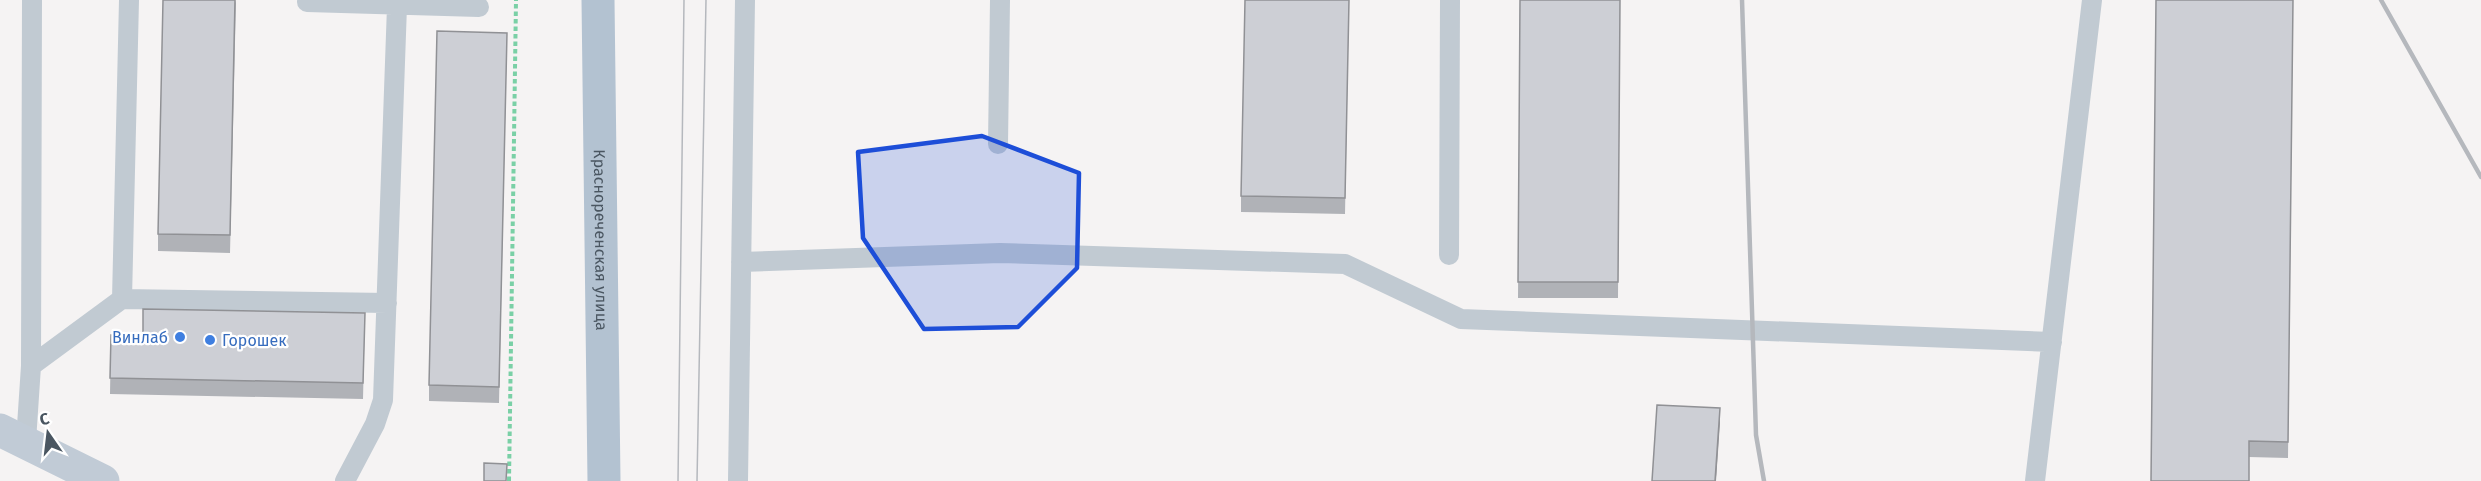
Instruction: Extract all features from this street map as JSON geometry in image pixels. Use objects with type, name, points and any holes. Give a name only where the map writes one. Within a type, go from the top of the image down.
[{"type":"main road","name":"Краснореченская улица","points":[[598,0],[604,481]]},
{"type":"street","points":[[13,436],[103,481]]},
{"type":"street","points":[[594,481],[604,445]]},
{"type":"lane","points":[[13,436],[31,366],[32,0]]},
{"type":"lane","points":[[122,299],[129,0]]},
{"type":"lane","points":[[738,481],[745,0]]},
{"type":"lane","points":[[998,144],[1000,0]]},
{"type":"lane","points":[[1449,255],[1450,0]]},
{"type":"lane","points":[[2035,481],[2092,0]]},
{"type":"lane","points":[[308,2],[479,8]]},
{"type":"lane","points":[[345,481],[375,424],[383,400],[398,6]]},
{"type":"lane","points":[[741,262],[1000,253],[1345,264],[1461,319],[2052,342]]},
{"type":"lane","points":[[31,366],[122,299],[387,303]]},
{"type":"path","points":[[509,481],[516,0]]},
{"type":"highlighted area","points":[[982,136],[1079,173],[1077,268],[1018,327],[924,329],[863,238],[858,152]]},
{"type":"building","points":[[163,0],[235,0],[230,235],[158,234]]},
{"type":"building","points":[[1245,0],[1349,0],[1345,198],[1241,196]]},
{"type":"building","points":[[1520,0],[1620,0],[1618,282],[1518,282]]},
{"type":"building","points":[[2156,0],[2293,0],[2288,442],[2249,441],[2249,481],[2151,481]]},
{"type":"building","points":[[437,31],[507,33],[499,387],[429,385]]},
{"type":"building","points":[[143,309],[365,313],[363,383],[110,378],[111,335],[143,335]]},
{"type":"building","points":[[1657,405],[1720,408],[1715,481],[1652,481]]},
{"type":"building","points":[[484,463],[507,464],[506,481],[484,481]]},
{"type":"tram line","points":[[678,481],[684,0]]},
{"type":"tram line","points":[[697,481],[706,0]]},
{"type":"railway","points":[[1742,0],[1756,435],[1764,481]]},
{"type":"railway","points":[[2381,0],[2481,177]]},
{"type":"place","name":"Винлаб","points":[[180,337]]},
{"type":"place","name":"Горошек","points":[[210,340]]}]
